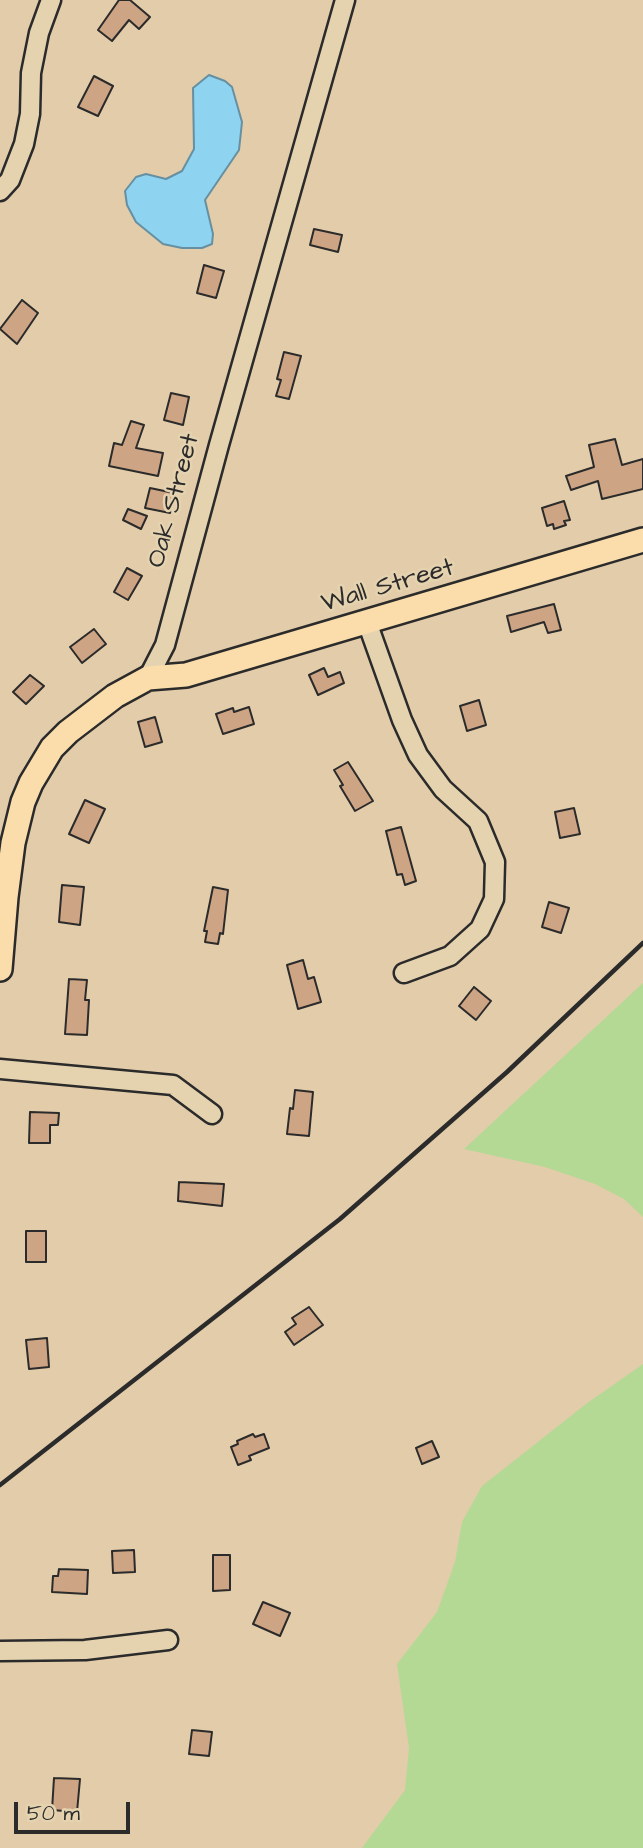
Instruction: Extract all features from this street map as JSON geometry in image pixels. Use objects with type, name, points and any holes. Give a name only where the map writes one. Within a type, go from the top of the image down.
[{"type":"main road","name":"Wall Street","points":[[148,678],[186,675],[643,540]]},
{"type":"main road","points":[[0,969],[5,863],[23,802],[41,765],[52,748],[68,732],[115,696],[148,678]]},
{"type":"street","points":[[0,191],[10,180],[24,144],[30,114],[31,73],[39,33],[51,0]]},
{"type":"street","name":"Oak Street","points":[[148,678],[165,645],[345,0]]},
{"type":"street","points":[[367,622],[402,720],[418,755],[443,789],[478,821],[495,862],[494,899],[480,929],[450,956],[404,973]]},
{"type":"street","points":[[0,1069],[173,1085],[212,1114]]},
{"type":"street","points":[[0,1651],[85,1650],[168,1640]]},
{"type":"green space","points":[[643,983],[643,1217],[624,1199],[595,1184],[545,1167],[464,1149]]},
{"type":"green space","points":[[643,1364],[643,1848],[362,1848],[405,1790],[409,1748],[397,1664],[437,1612],[455,1562],[462,1522],[482,1486],[586,1404]]},
{"type":"water","points":[[209,75],[232,87],[242,122],[239,150],[205,200],[213,234],[212,244],[202,248],[182,248],[163,244],[136,222],[127,205],[125,191],[136,177],[146,174],[166,179],[182,171],[194,149],[193,88]]},
{"type":"building","points":[[119,0],[130,0],[150,17],[139,29],[129,20],[112,41],[98,30]]},
{"type":"building","points":[[94,76],[113,86],[98,116],[78,107]]},
{"type":"building","points":[[314,229],[342,235],[338,252],[310,245]]},
{"type":"building","points":[[204,265],[224,271],[216,298],[197,293]]},
{"type":"building","points":[[22,300],[38,313],[17,344],[0,329]]},
{"type":"building","points":[[284,352],[301,356],[289,399],[276,396]]},
{"type":"building","points":[[171,393],[189,397],[183,425],[164,420]]},
{"type":"building","points":[[131,421],[144,425],[136,448],[163,453],[158,476],[109,466],[114,443],[122,445]]},
{"type":"building","points":[[615,439],[622,465],[643,459],[643,489],[602,499],[598,481],[571,490],[566,476],[594,467],[589,445]]},
{"type":"building","points":[[150,488],[174,493],[170,513],[145,508]]},
{"type":"building","points":[[564,501],[570,520],[564,521],[566,525],[554,529],[553,524],[547,526],[542,508]]},
{"type":"building","points":[[128,509],[147,516],[141,529],[123,520]]},
{"type":"building","points":[[127,568],[142,576],[128,600],[114,592]]},
{"type":"building","points":[[554,604],[561,630],[548,633],[544,622],[511,632],[507,616]]},
{"type":"building","points":[[94,629],[106,644],[82,663],[70,647]]},
{"type":"building","points":[[324,668],[328,677],[340,672],[344,683],[318,695],[309,675]]},
{"type":"building","points":[[30,675],[44,686],[26,704],[13,692]]},
{"type":"building","points":[[479,700],[486,725],[467,731],[460,706]]},
{"type":"building","points":[[249,707],[254,724],[223,734],[216,714],[233,708],[234,712]]},
{"type":"building","points":[[155,717],[162,742],[145,747],[138,722]]},
{"type":"building","points":[[348,762],[373,801],[355,811],[334,770]]},
{"type":"building","points":[[85,800],[105,809],[89,843],[69,834]]},
{"type":"building","points":[[574,808],[580,834],[560,838],[555,812]]},
{"type":"building","points":[[401,827],[416,881],[405,885],[402,874],[397,875],[386,831]]},
{"type":"building","points":[[62,885],[84,887],[80,925],[59,922]]},
{"type":"building","points":[[213,887],[228,890],[223,934],[220,933],[218,944],[205,942],[207,931],[204,931]]},
{"type":"building","points":[[549,902],[569,908],[561,933],[542,927]]},
{"type":"building","points":[[303,960],[308,979],[314,977],[321,1002],[298,1009],[287,965]]},
{"type":"building","points":[[69,979],[87,980],[87,1035],[65,1034]]},
{"type":"building","points":[[474,987],[491,1001],[476,1020],[459,1006]]},
{"type":"building","points":[[295,1090],[313,1092],[309,1136],[287,1134]]},
{"type":"building","points":[[30,1112],[59,1113],[58,1125],[50,1125],[50,1143],[29,1143]]},
{"type":"building","points":[[179,1182],[224,1184],[222,1206],[178,1201]]},
{"type":"building","points":[[26,1231],[46,1231],[46,1262],[26,1262]]},
{"type":"building","points":[[309,1307],[323,1325],[294,1345],[285,1332],[296,1324],[292,1318]]},
{"type":"building","points":[[47,1338],[49,1367],[29,1369],[26,1340]]},
{"type":"building","points":[[253,1434],[255,1437],[264,1434],[269,1448],[249,1456],[251,1460],[238,1465],[231,1447],[238,1444],[237,1441]]},
{"type":"building","points":[[432,1441],[439,1457],[422,1464],[416,1448]]},
{"type":"building","points":[[134,1550],[135,1572],[113,1573],[112,1551]]},
{"type":"building","points":[[213,1555],[230,1555],[230,1590],[213,1591]]},
{"type":"building","points":[[59,1569],[88,1570],[87,1594],[52,1592],[53,1576],[58,1576]]},
{"type":"building","points":[[263,1602],[290,1613],[280,1636],[253,1624]]},
{"type":"building","points":[[192,1730],[212,1732],[209,1756],[189,1754]]},
{"type":"building","points":[[54,1778],[80,1779],[77,1812],[52,1810]]},
{"type":"railway","points":[[0,1485],[340,1219],[507,1072],[643,943]]}]
